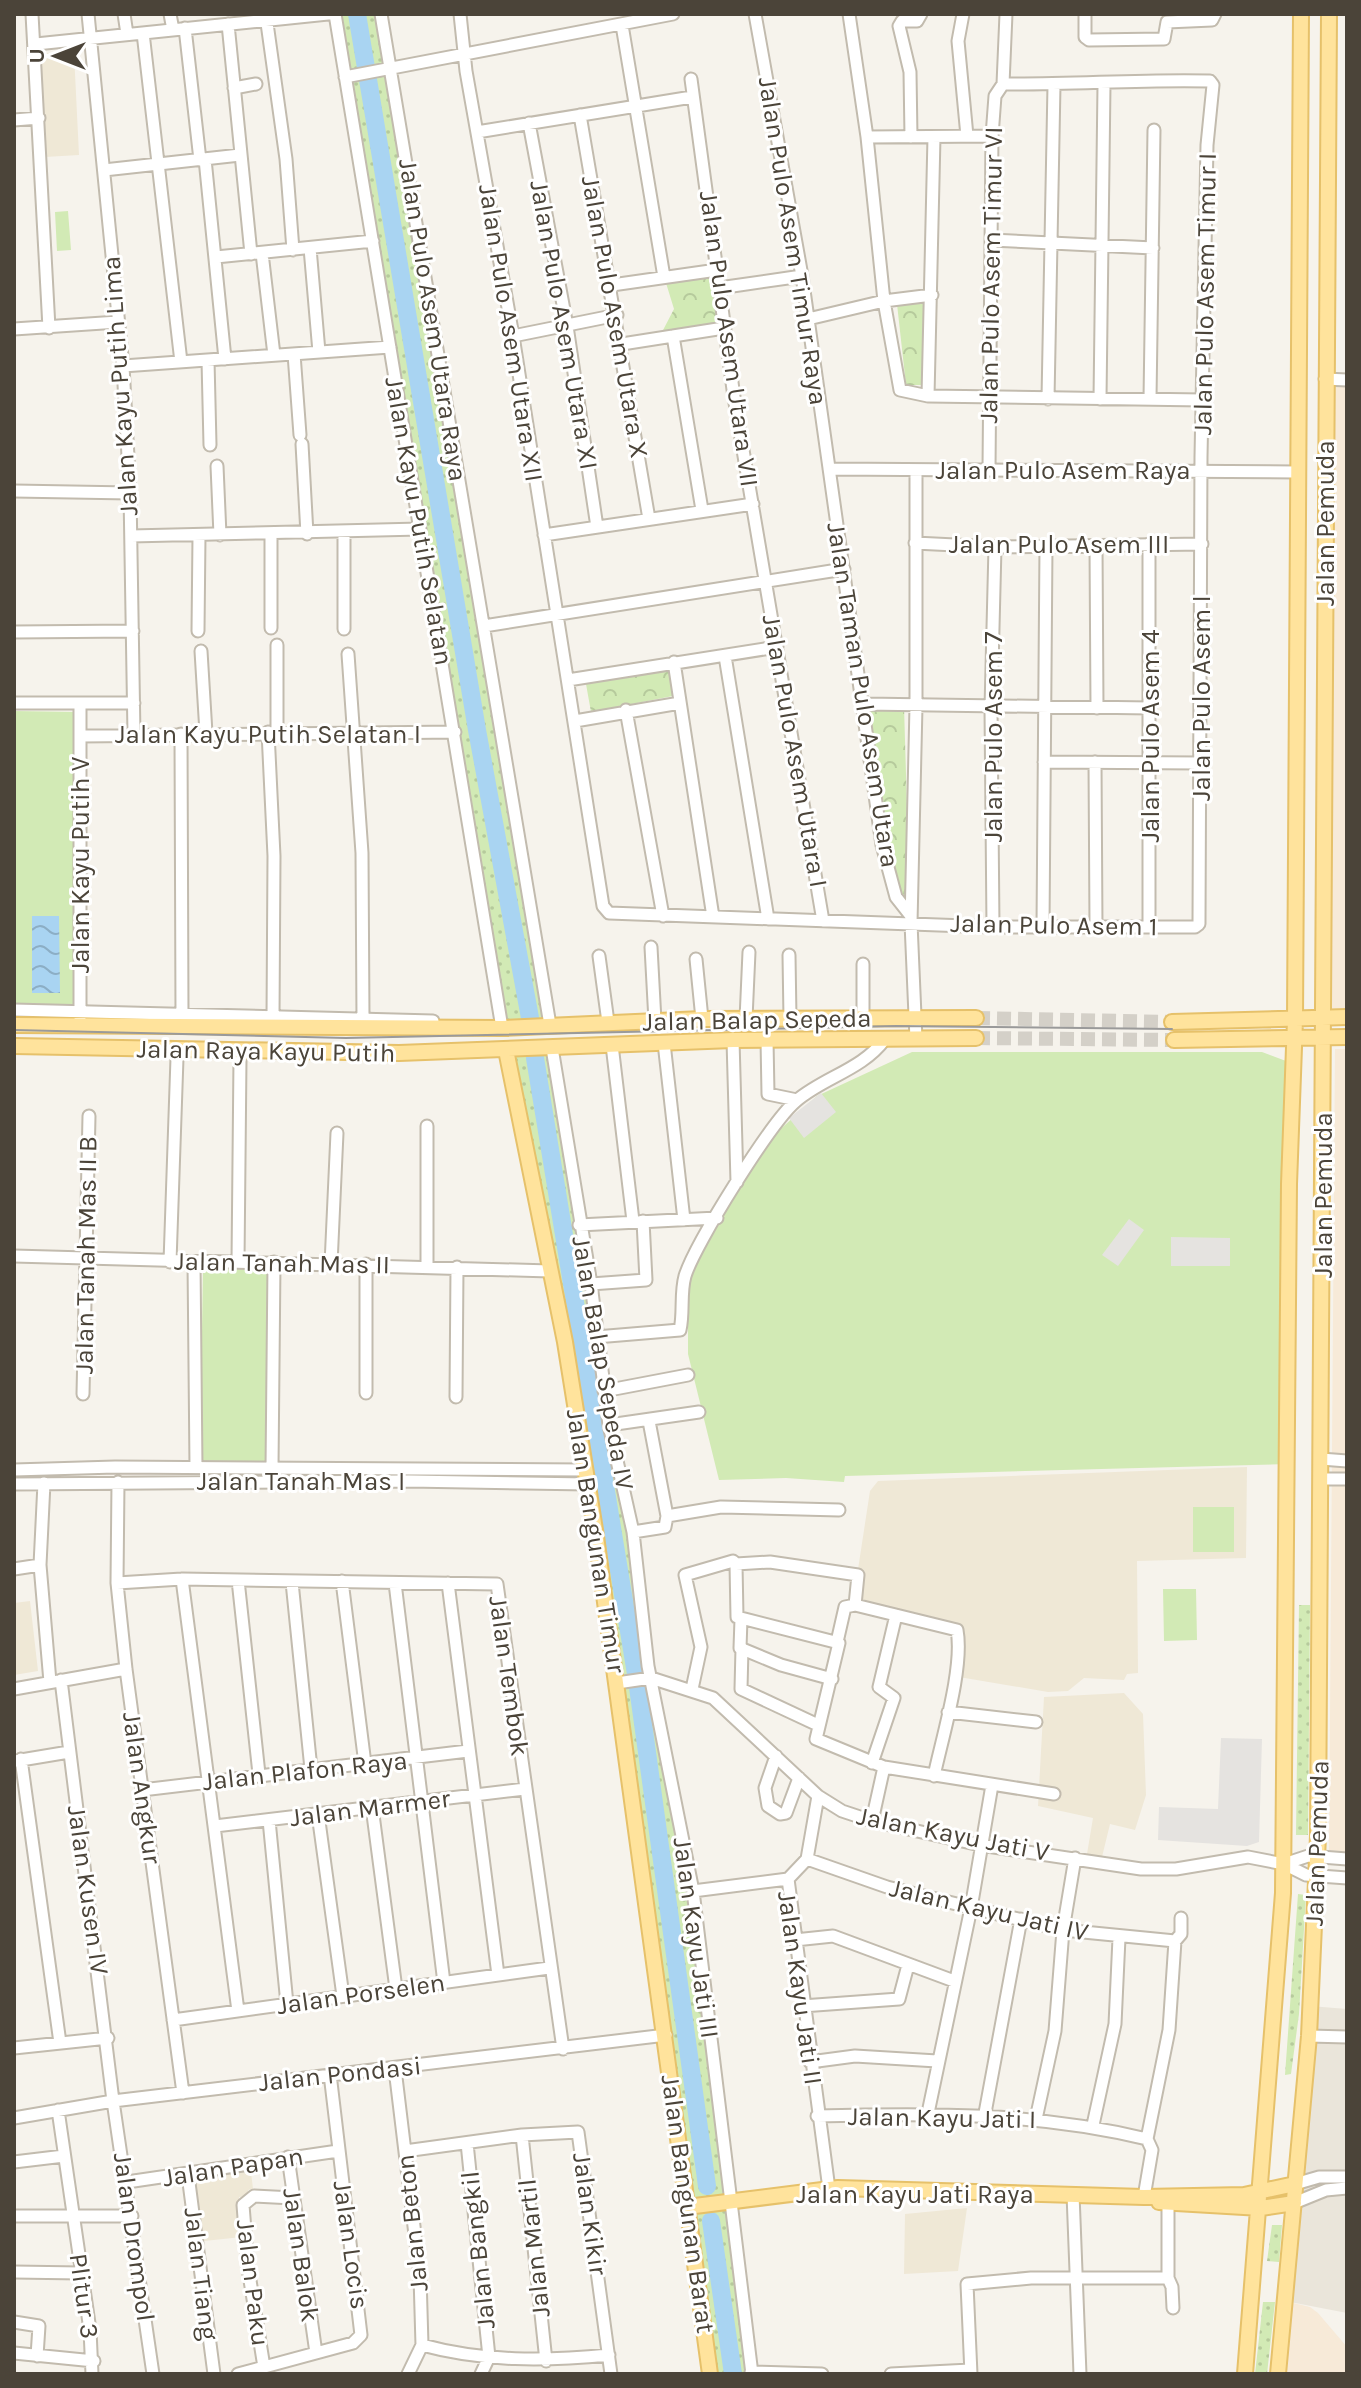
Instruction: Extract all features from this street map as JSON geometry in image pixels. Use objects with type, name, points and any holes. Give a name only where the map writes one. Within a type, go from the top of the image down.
[{"type":"main road","name":"Jalan Pemuda","points":[[1245,2374],[1262,2200],[1284,1864],[1289,1184],[1295,1020],[1301,14]]},
{"type":"main road","name":"Jalan Pemuda","points":[[1278,2374],[1309,2036],[1317,1876],[1329,14]]},
{"type":"main road","points":[[1297,710],[1326,711]]},
{"type":"main road","points":[[1172,1022],[1347,1017]]},
{"type":"main road","name":"Jalan Balap Sepeda","points":[[507,1028],[702,1019],[976,1018]]},
{"type":"main road","name":"Jalan Raya Kayu Putih","points":[[14,1025],[80,1019],[204,1029],[507,1028]]},
{"type":"main road","points":[[655,1021],[660,1043]]},
{"type":"main road","points":[[203,1050],[204,1029]]},
{"type":"main road","points":[[1174,1040],[1347,1037]]},
{"type":"main road","name":"Jalan Balap Sepeda","points":[[511,1050],[733,1040],[976,1038]]},
{"type":"main road","name":"Jalan Raya Kayu Putih","points":[[14,1046],[399,1053],[511,1050]]},
{"type":"main road","name":"Jalan Bangunan Timur","points":[[511,1050],[620,1682],[666,2035]]},
{"type":"main road","name":"Jalan Bangunan Barat","points":[[666,2035],[710,2374]]},
{"type":"main road","name":"Jalan Kayu Jati Raya","points":[[1144,2197],[1168,2205],[1262,2200],[1295,2184]]},
{"type":"main road","name":"Jalan Kayu Jati Raya","points":[[689,2207],[829,2189],[1294,2203]]},
{"type":"street","points":[[32,14],[49,328]]},
{"type":"street","name":"Jalan Kayu Putih Lima","points":[[88,14],[123,366],[130,493],[134,735]]},
{"type":"street","points":[[124,14],[127,34]]},
{"type":"street","points":[[170,14],[179,29],[203,159],[225,359]]},
{"type":"street","points":[[36,44],[179,29],[224,21],[328,14]]},
{"type":"street","name":"Jalan Kayu Putih Selatan","points":[[335,14],[507,1028]]},
{"type":"street","name":"Jalan Pulo Asem Utara Raya","points":[[381,14],[385,69],[484,626],[544,1025]]},
{"type":"street","name":"Jalan Pulo Asem Utara XII","points":[[460,14],[603,909],[609,913]]},
{"type":"street","points":[[345,77],[673,14]]},
{"type":"street","name":"Jalan Pulo Asem Timur Raya","points":[[755,14],[802,276],[829,469]]},
{"type":"street","points":[[849,14],[867,137],[884,301],[898,386],[907,394],[928,396],[1203,400]]},
{"type":"street","points":[[911,137],[910,72],[899,26],[902,21],[917,21],[921,14]]},
{"type":"street","points":[[963,14],[958,41],[967,136]]},
{"type":"street","name":"Jalan Pulo Asem Timur VI","points":[[989,469],[992,136],[994,102],[1003,84],[1006,14]]},
{"type":"street","points":[[1085,14],[1085,37],[1089,40],[1164,39],[1167,22],[1212,20],[1215,14]]},
{"type":"street","points":[[267,17],[286,159],[293,250]]},
{"type":"street","points":[[224,21],[240,155],[274,355]]},
{"type":"street","points":[[622,25],[664,277]]},
{"type":"street","points":[[143,33],[181,362]]},
{"type":"street","name":"Jalan Pulo Asem Utara VII","points":[[691,79],[724,328],[766,581]]},
{"type":"street","name":"Jalan Pulo Asem Timur I","points":[[1104,85],[1210,81],[1213,85],[1201,470]]},
{"type":"street","points":[[234,88],[256,84]]},
{"type":"street","points":[[1003,84],[1104,85],[1100,399]]},
{"type":"street","points":[[1048,399],[1054,85]]},
{"type":"street","points":[[477,132],[692,97]]},
{"type":"street","name":"Jalan Pulo Asem Utara X","points":[[580,115],[612,285],[649,519]]},
{"type":"street","points":[[14,120],[39,118]]},
{"type":"street","name":"Jalan Pulo Asem Utara XI","points":[[529,123],[567,326],[597,527]]},
{"type":"street","points":[[1150,399],[1154,130]]},
{"type":"street","points":[[867,137],[992,136]]},
{"type":"street","points":[[928,396],[934,137]]},
{"type":"street","points":[[104,170],[240,155]]},
{"type":"street","points":[[991,240],[1153,248]]},
{"type":"street","points":[[216,257],[373,241]]},
{"type":"street","points":[[310,248],[319,352]]},
{"type":"street","points":[[612,285],[717,270]]},
{"type":"street","points":[[719,288],[802,276]]},
{"type":"street","points":[[808,319],[884,301],[932,295]]},
{"type":"street","points":[[513,336],[617,315]]},
{"type":"street","points":[[14,329],[118,322]]},
{"type":"street","points":[[622,344],[724,328]]},
{"type":"street","points":[[673,336],[702,510]]},
{"type":"street","points":[[123,366],[390,347]]},
{"type":"street","points":[[294,354],[307,534]]},
{"type":"street","points":[[208,360],[210,445]]},
{"type":"street","points":[[1325,379],[1347,380]]},
{"type":"street","points":[[217,466],[220,535]]},
{"type":"street","name":"Jalan Pulo Asem Raya","points":[[829,469],[1296,472]]},
{"type":"street","name":"Jalan Taman Pulo Asem Utara","points":[[829,469],[865,704],[882,845],[896,897],[911,919]]},
{"type":"street","name":"Jalan Taman Pulo Asem Utara","points":[[916,470],[916,706],[911,919],[916,1039]]},
{"type":"street","name":"Jalan Pulo Asem I","points":[[1198,927],[1201,470]]},
{"type":"street","points":[[14,491],[130,493]]},
{"type":"street","points":[[544,535],[753,504]]},
{"type":"street","points":[[131,536],[420,529]]},
{"type":"street","points":[[344,533],[344,629]]},
{"type":"street","points":[[271,534],[271,628]]},
{"type":"street","points":[[198,631],[199,536]]},
{"type":"street","name":"Jalan Pulo Asem III","points":[[915,543],[995,547],[1202,544]]},
{"type":"street","name":"Jalan Pulo Asem 4","points":[[1149,544],[1149,927]]},
{"type":"street","points":[[1096,545],[1097,708]]},
{"type":"street","points":[[1043,926],[1046,546]]},
{"type":"street","name":"Jalan Pulo Asem 7","points":[[993,927],[991,708],[995,547]]},
{"type":"street","points":[[484,626],[844,569]]},
{"type":"street","name":"Jalan Pulo Asem Utara I","points":[[766,581],[823,921]]},
{"type":"street","points":[[14,632],[133,631]]},
{"type":"street","points":[[273,1017],[273,732],[277,645]]},
{"type":"street","points":[[568,680],[777,647]]},
{"type":"street","points":[[201,651],[206,733]]},
{"type":"street","points":[[348,654],[356,733],[362,853],[363,1018]]},
{"type":"street","points":[[725,656],[768,919]]},
{"type":"street","points":[[674,662],[713,917]]},
{"type":"street","points":[[14,703],[134,703]]},
{"type":"street","name":"Jalan Kayu Putih V","points":[[80,703],[80,1019]]},
{"type":"street","points":[[575,721],[680,703]]},
{"type":"street","points":[[865,704],[1150,708]]},
{"type":"street","points":[[626,710],[663,916]]},
{"type":"street","name":"Jalan Kayu Putih Selatan I","points":[[81,736],[455,732]]},
{"type":"street","points":[[181,734],[182,1014]]},
{"type":"street","points":[[1044,762],[1200,763]]},
{"type":"street","points":[[1095,762],[1096,926]]},
{"type":"street","name":"Jalan Pulo Asem 1","points":[[609,913],[823,921],[911,919],[993,927],[1198,927]]},
{"type":"street","points":[[651,947],[655,1021]]},
{"type":"street","points":[[746,1019],[749,952]]},
{"type":"street","points":[[789,955],[790,1018]]},
{"type":"street","points":[[599,956],[608,1022]]},
{"type":"street","points":[[696,959],[702,1019]]},
{"type":"street","points":[[863,964],[863,1018]]},
{"type":"street","name":"Jalan Raya Kayu Putih","points":[[14,1010],[80,1019],[182,1014],[363,1018],[435,1021],[478,1028]]},
{"type":"street","points":[[596,1337],[680,1330],[686,1274],[737,1183],[780,1118],[797,1100],[866,1060],[885,1039]]},
{"type":"street","points":[[733,1040],[737,1183]]},
{"type":"street","points":[[767,1040],[768,1094],[797,1100]]},
{"type":"street","points":[[660,1043],[684,1220]]},
{"type":"street","points":[[591,1284],[646,1280],[612,1045]]},
{"type":"street","name":"Jalan Balap Sepeda IV","points":[[547,1048],[591,1284],[609,1425],[633,1532],[638,1601],[649,1678]]},
{"type":"street","points":[[170,1262],[177,1058]]},
{"type":"street","points":[[238,1262],[240,1058]]},
{"type":"street","name":"Jalan Tanah Mas II B","points":[[83,1394],[89,1116]]},
{"type":"street","points":[[427,1126],[427,1266]]},
{"type":"street","points":[[331,1264],[337,1133]]},
{"type":"street","points":[[579,1225],[717,1218]]},
{"type":"street","name":"Jalan Tanah Mas II","points":[[14,1256],[550,1271]]},
{"type":"street","points":[[194,1262],[196,1467]]},
{"type":"street","points":[[272,1468],[274,1262]]},
{"type":"street","points":[[366,1264],[366,1393]]},
{"type":"street","points":[[456,1397],[457,1267]]},
{"type":"street","points":[[604,1391],[688,1375]]},
{"type":"street","points":[[609,1425],[699,1412]]},
{"type":"street","points":[[633,1532],[665,1527],[667,1516],[649,1421]]},
{"type":"street","points":[[1321,1459],[1347,1461]]},
{"type":"street","name":"Jalan Tanah Mas I","points":[[14,1470],[196,1467],[587,1477]]},
{"type":"street","name":"Jalan Tanah Mas I","points":[[14,1484],[587,1477]]},
{"type":"street","points":[[1321,1479],[1347,1479]]},
{"type":"street","name":"Jalan Angkur","points":[[118,1482],[117,1583],[126,1669],[183,2093]]},
{"type":"street","name":"Jalan Kusen IV","points":[[44,1483],[40,1565],[108,2038],[113,2101]]},
{"type":"street","points":[[667,1516],[721,1507],[839,1510]]},
{"type":"street","points":[[692,1689],[701,1647],[685,1575],[731,1561],[736,1564],[770,1562],[858,1575],[855,1605]]},
{"type":"street","points":[[736,1564],[735,1615],[837,1642]]},
{"type":"street","points":[[14,1569],[40,1565]]},
{"type":"street","points":[[182,1579],[238,2011]]},
{"type":"street","name":"Jalan Tembok","points":[[117,1583],[182,1579],[498,1585],[549,1968],[563,2049]]},
{"type":"street","points":[[238,1580],[259,1774]]},
{"type":"street","points":[[342,1581],[365,1764]]},
{"type":"street","points":[[292,1582],[311,1769]]},
{"type":"street","points":[[395,1583],[444,1983]]},
{"type":"street","points":[[448,1583],[498,1975]]},
{"type":"street","points":[[934,1776],[948,1712],[959,1642],[957,1630],[855,1605],[845,1607],[837,1642],[839,1649],[818,1725],[818,1741],[884,1767],[934,1776],[1054,1794]]},
{"type":"street","points":[[872,1763],[894,1698],[879,1687],[896,1615]]},
{"type":"street","points":[[741,1619],[741,1689],[818,1725]]},
{"type":"street","points":[[742,1648],[781,1665],[832,1679]]},
{"type":"street","points":[[14,1689],[126,1669]]},
{"type":"street","name":"Jalan Kayu Jati V","points":[[620,1682],[649,1678],[692,1689],[726,1708],[818,1796],[842,1811],[872,1821],[980,1845],[1156,1870],[1248,1857],[1284,1864]]},
{"type":"street","name":"Jalan Kayu Jati III","points":[[649,1678],[693,1891],[728,2200],[752,2373]]},
{"type":"street","points":[[948,1712],[1036,1722]]},
{"type":"street","name":"Jalan Plafon Raya","points":[[142,1790],[259,1774],[418,1760],[468,1751]]},
{"type":"street","points":[[60,2043],[18,1760],[69,1752]]},
{"type":"street","points":[[776,1756],[765,1788],[768,1806],[780,1814],[786,1813],[799,1778]]},
{"type":"street","points":[[872,1821],[884,1767]]},
{"type":"street","points":[[928,2113],[971,1908],[992,1785]]},
{"type":"street","name":"Jalan Marmer","points":[[215,1826],[525,1789]]},
{"type":"street","points":[[788,1879],[807,1859],[818,1796]]},
{"type":"street","points":[[372,1807],[396,1989]]},
{"type":"street","points":[[318,1814],[343,1996]]},
{"type":"street","points":[[269,1820],[287,2004]]},
{"type":"street","points":[[1347,1859],[1297,1857],[1284,1864],[1297,1873],[1347,1878]]},
{"type":"street","points":[[1036,2119],[1055,2031],[1063,1930],[1075,1858]]},
{"type":"street","name":"Jalan Kayu Jati IV","points":[[807,1859],[887,1887],[1063,1930],[1119,1938],[1175,1941]]},
{"type":"street","name":"Jalan Kayu Jati II","points":[[693,1891],[788,1879],[802,2006],[829,2189]]},
{"type":"street","points":[[1144,2197],[1152,2150],[1147,2139],[1169,2030],[1175,1941],[1181,1934],[1181,1918]]},
{"type":"street","points":[[985,2113],[1021,1919]]},
{"type":"street","points":[[795,1940],[829,1935],[954,1981]]},
{"type":"street","points":[[1093,2125],[1115,2024],[1119,1938]]},
{"type":"street","points":[[802,2006],[899,1999],[908,1965]]},
{"type":"street","name":"Jalan Porselen","points":[[173,2020],[549,1968]]},
{"type":"street","name":"Jalan Pondasi","points":[[14,2118],[113,2101],[666,2035]]},
{"type":"street","points":[[1309,2036],[1347,2037]]},
{"type":"street","points":[[14,2048],[108,2038]]},
{"type":"street","points":[[810,2062],[855,2056],[937,2061]]},
{"type":"street","name":"Jalan Beton","points":[[395,2069],[420,2276],[422,2345],[408,2374]]},
{"type":"street","name":"Jalan Locis","points":[[238,2374],[356,2341],[362,2330],[330,2074]]},
{"type":"street","name":"Jalan Drompol","points":[[113,2101],[153,2374]]},
{"type":"street","name":"Plitur 3","points":[[58,2110],[93,2368]]},
{"type":"street","name":"Jalan Kayu Jati I","points":[[817,2116],[985,2113],[1093,2125],[1147,2139]]},
{"type":"street","name":"Jalan Kikir","points":[[405,2151],[571,2130],[579,2134],[611,2374]]},
{"type":"street","name":"Jalan Martil","points":[[522,2135],[546,2361]]},
{"type":"street","name":"Jalan Bangkil","points":[[467,2143],[489,2357]]},
{"type":"street","name":"Jalan Papan","points":[[127,2182],[338,2151]]},
{"type":"street","points":[[14,2162],[64,2156]]},
{"type":"street","name":"Jalan Balok","points":[[288,2157],[316,2353]]},
{"type":"street","name":"Jalan Tiang","points":[[188,2175],[214,2374]]},
{"type":"street","points":[[1295,2184],[1319,2177],[1347,2177]]},
{"type":"street","points":[[1294,2203],[1326,2190],[1347,2188]]},
{"type":"street","points":[[1073,2194],[1080,2374]]},
{"type":"street","name":"Jalan Paku","points":[[264,2367],[248,2268],[243,2205],[254,2196],[293,2198]]},
{"type":"street","points":[[1168,2205],[1168,2278],[1172,2287],[1173,2308]]},
{"type":"street","points":[[14,2216],[132,2216]]},
{"type":"street","points":[[14,2272],[81,2273]]},
{"type":"street","points":[[891,2374],[971,2372],[967,2284],[1018,2278],[1168,2278]]},
{"type":"street","points":[[14,2322],[39,2326],[37,2356]]},
{"type":"street","points":[[422,2345],[489,2357],[546,2361],[609,2355]]},
{"type":"street","points":[[14,2353],[93,2368]]},
{"type":"street","points":[[481,2374],[489,2357]]},
{"type":"street","points":[[752,2373],[822,2374]]},
{"type":"shaded area","points":[[40,53],[74,53],[79,155],[45,157]]},
{"type":"shaded area","points":[[1332,386],[1347,386],[1347,1010],[1327,1010]]},
{"type":"shaded area","points":[[1335,1049],[1347,1049],[1347,1852],[1329,1852]]},
{"type":"shaded area","points":[[821,1093],[836,1112],[804,1138],[789,1118]]},
{"type":"shaded area","points":[[1129,1219],[1144,1230],[1118,1266],[1102,1255]]},
{"type":"shaded area","points":[[1171,1237],[1230,1238],[1230,1266],[1171,1266]]},
{"type":"shaded area","points":[[1247,1467],[1246,1558],[1137,1561],[1138,1673],[1127,1674],[1124,1680],[1084,1678],[1068,1691],[1048,1692],[953,1676],[961,1629],[853,1602],[870,1491],[878,1481]]},
{"type":"shaded area","points":[[30,1601],[38,1671],[14,1675],[14,1603]]},
{"type":"shaded area","points":[[1124,1693],[1143,1714],[1146,1795],[1135,1830],[1110,1824],[1102,1857],[1087,1854],[1093,1818],[1038,1806],[1044,1697]]},
{"type":"shaded area","points":[[1221,1738],[1262,1739],[1259,1842],[1247,1846],[1158,1840],[1159,1807],[1218,1809]]},
{"type":"shaded area","points":[[1310,2006],[1347,2009],[1347,2313],[1285,2301]]},
{"type":"shaded area","points":[[250,2164],[253,2189],[248,2190],[248,2196],[239,2197],[242,2237],[195,2242],[186,2174]]},
{"type":"shaded area","points":[[967,2208],[958,2271],[904,2274],[905,2214]]},
{"type":"shaded area","points":[[1285,2301],[1310,2307],[1347,2347],[1347,2374],[1278,2374]]},
{"type":"green space","points":[[334,14],[379,14],[550,1025],[502,1028]]},
{"type":"green space","points":[[68,211],[71,250],[57,251],[55,212]]},
{"type":"green space","points":[[714,275],[721,325],[661,334],[674,309],[666,283]]},
{"type":"green space","points":[[925,299],[925,385],[906,385],[897,304]]},
{"type":"green space","points":[[674,668],[678,695],[591,712],[586,684]]},
{"type":"green space","points":[[860,705],[904,706],[910,911],[897,891]]},
{"type":"green space","points":[[14,711],[78,712],[85,1018],[14,1015]]},
{"type":"green space","points":[[552,1048],[596,1337],[633,1532],[638,1601],[693,1891],[751,2374],[710,2374],[596,1536],[506,1050]]},
{"type":"green space","points":[[912,1052],[1262,1052],[1294,1064],[1288,1464],[845,1476],[844,1482],[786,1478],[719,1480],[688,1354],[688,1308],[690,1281],[729,1189],[775,1134],[817,1096]]},
{"type":"green space","points":[[203,1266],[269,1267],[266,1464],[200,1463]]},
{"type":"green space","points":[[1193,1507],[1234,1507],[1234,1552],[1193,1552]]},
{"type":"green space","points":[[1163,1589],[1196,1589],[1197,1640],[1164,1641]]},
{"type":"green space","points":[[1299,1605],[1310,1605],[1308,1835],[1296,1835]]},
{"type":"green space","points":[[1298,1894],[1306,1895],[1299,2014],[1291,2074],[1285,2075]]},
{"type":"green space","points":[[1272,2225],[1282,2225],[1279,2262],[1267,2261]]},
{"type":"green space","points":[[1263,2302],[1275,2302],[1267,2374],[1255,2374]]},
{"type":"water","points":[[32,916],[59,916],[60,993],[32,993]]},
{"type":"waterway","points":[[357,14],[477,730],[530,1018]]},
{"type":"waterway","points":[[535,1058],[637,1680],[707,2186]]},
{"type":"waterway","points":[[711,2221],[733,2374]]},
{"type":"tunnel","points":[[976,1018],[1172,1022]]},
{"type":"tunnel","points":[[976,1038],[1174,1040]]},
{"type":"tram line","points":[[14,1030],[346,1038],[896,1026],[1172,1029]]}]
